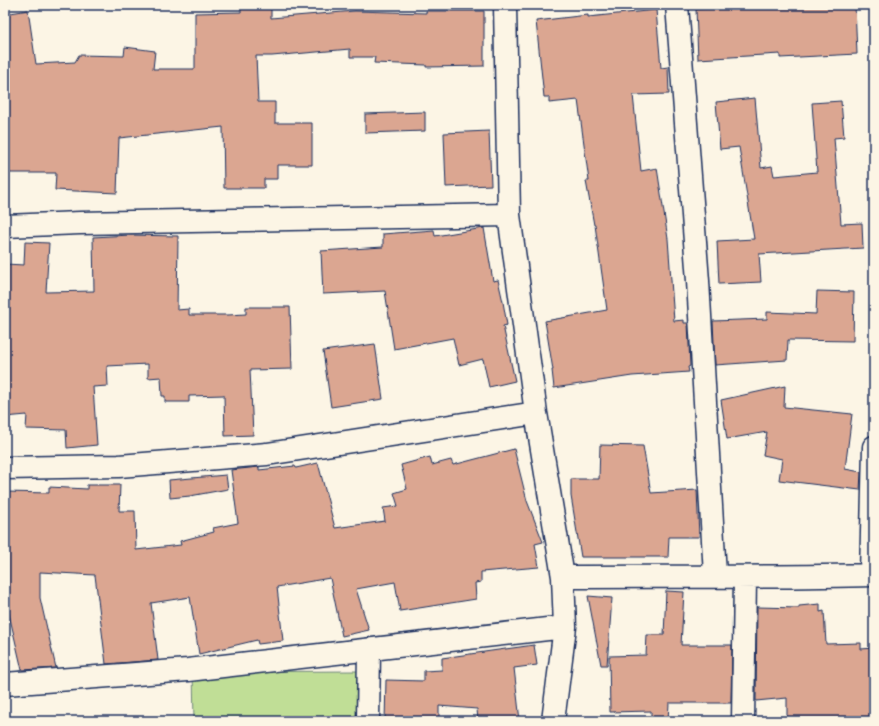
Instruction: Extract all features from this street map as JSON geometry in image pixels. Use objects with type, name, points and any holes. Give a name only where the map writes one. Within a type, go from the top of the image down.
[{"type":"street","points":[[505,5],[509,215],[536,413],[563,577],[565,627],[553,721]]},
{"type":"street","points":[[677,5],[697,273],[715,575]]},
{"type":"street","points":[[5,226],[509,215]]},
{"type":"street","points":[[5,468],[119,466],[267,454],[536,413]]},
{"type":"street","points":[[563,577],[715,575],[745,578],[872,575],[874,447]]},
{"type":"street","points":[[743,721],[745,578]]},
{"type":"street","points":[[5,684],[188,670],[565,627]]},
{"type":"street","points":[[368,650],[368,721]]},
{"type":"green space","points":[[358,671],[358,721],[194,721],[193,672]]},
{"type":"building","points":[[241,5],[271,5],[271,18],[355,11],[426,13],[426,11],[484,11],[484,66],[426,67],[426,65],[374,63],[375,57],[350,57],[350,49],[256,56],[258,102],[275,102],[275,123],[312,123],[312,165],[277,165],[277,179],[264,179],[264,188],[224,188],[223,127],[119,138],[117,193],[55,190],[56,173],[5,173],[5,14],[28,10],[36,64],[75,62],[79,55],[124,56],[125,47],[155,51],[153,69],[195,69],[195,13],[241,12]]},
{"type":"building","points":[[777,5],[855,5],[857,54],[780,58],[780,54],[698,59],[696,9]]},
{"type":"building","points":[[656,10],[661,68],[668,67],[669,94],[633,95],[641,171],[657,168],[668,239],[674,321],[684,320],[684,323],[688,323],[689,372],[632,376],[554,388],[553,370],[545,321],[607,310],[595,225],[586,181],[589,181],[578,100],[549,103],[549,97],[544,97],[536,21],[588,15],[588,17]]},
{"type":"building","points":[[755,98],[761,168],[772,166],[774,176],[817,172],[812,103],[841,101],[844,137],[834,138],[841,224],[862,223],[863,248],[759,254],[761,282],[719,284],[717,241],[754,239],[739,147],[720,149],[716,102]]},
{"type":"building","points":[[425,112],[425,131],[365,133],[365,114]]},
{"type":"building","points":[[489,131],[491,185],[446,187],[444,133]]},
{"type":"building","points":[[484,228],[493,281],[498,280],[503,302],[507,325],[503,326],[515,381],[489,387],[483,359],[459,365],[453,338],[394,349],[385,291],[323,294],[321,251],[383,247],[383,234],[434,230],[435,236]]},
{"type":"building","points":[[131,235],[178,236],[177,310],[189,309],[189,315],[228,315],[246,314],[246,307],[290,307],[292,369],[250,370],[253,435],[225,436],[224,395],[189,396],[189,402],[165,402],[165,396],[162,396],[161,377],[148,378],[148,364],[107,366],[108,386],[93,387],[97,445],[67,448],[66,430],[26,429],[27,415],[5,417],[5,264],[24,265],[25,242],[49,243],[46,292],[94,291],[93,237]]},
{"type":"building","points":[[817,291],[854,292],[853,341],[788,340],[787,360],[715,365],[713,321],[767,319],[767,312],[816,314]]},
{"type":"building","points":[[375,344],[383,399],[331,407],[323,351]]},
{"type":"building","points":[[785,386],[784,407],[852,414],[845,469],[861,472],[860,490],[779,480],[782,459],[763,455],[767,432],[727,439],[721,400]]},
{"type":"building","points":[[600,445],[643,446],[651,493],[697,490],[699,537],[669,537],[668,557],[581,557],[571,496],[571,479],[599,479]]},
{"type":"building","points":[[514,449],[527,501],[543,542],[535,544],[539,567],[481,572],[481,582],[475,583],[476,599],[400,611],[395,582],[356,589],[369,630],[342,636],[330,578],[277,587],[283,641],[258,644],[257,640],[199,654],[190,597],[151,603],[158,660],[106,664],[95,575],[40,572],[40,598],[56,668],[22,670],[5,597],[5,492],[49,493],[49,487],[87,489],[87,485],[120,485],[119,511],[135,511],[136,550],[181,545],[180,541],[214,532],[213,528],[238,523],[231,470],[259,467],[259,470],[295,466],[296,468],[318,463],[335,528],[385,521],[383,508],[398,506],[394,493],[407,489],[401,465],[430,457],[432,465],[451,460],[453,465]]},
{"type":"building","points":[[226,475],[228,489],[170,498],[169,480]]},
{"type":"building","points":[[666,591],[684,592],[681,645],[732,645],[731,703],[669,703],[668,721],[651,721],[651,711],[610,712],[609,656],[646,655],[647,635],[664,635]]},
{"type":"building","points":[[588,596],[612,598],[607,665],[601,665]]},
{"type":"building","points":[[820,604],[820,612],[824,611],[826,644],[861,643],[861,649],[874,648],[874,721],[787,721],[787,698],[756,701],[757,607],[799,608],[799,606]]},
{"type":"building","points":[[534,645],[537,665],[514,668],[520,721],[478,721],[477,709],[439,706],[439,721],[385,721],[386,680],[424,681],[424,671],[442,670],[442,658]]}]
